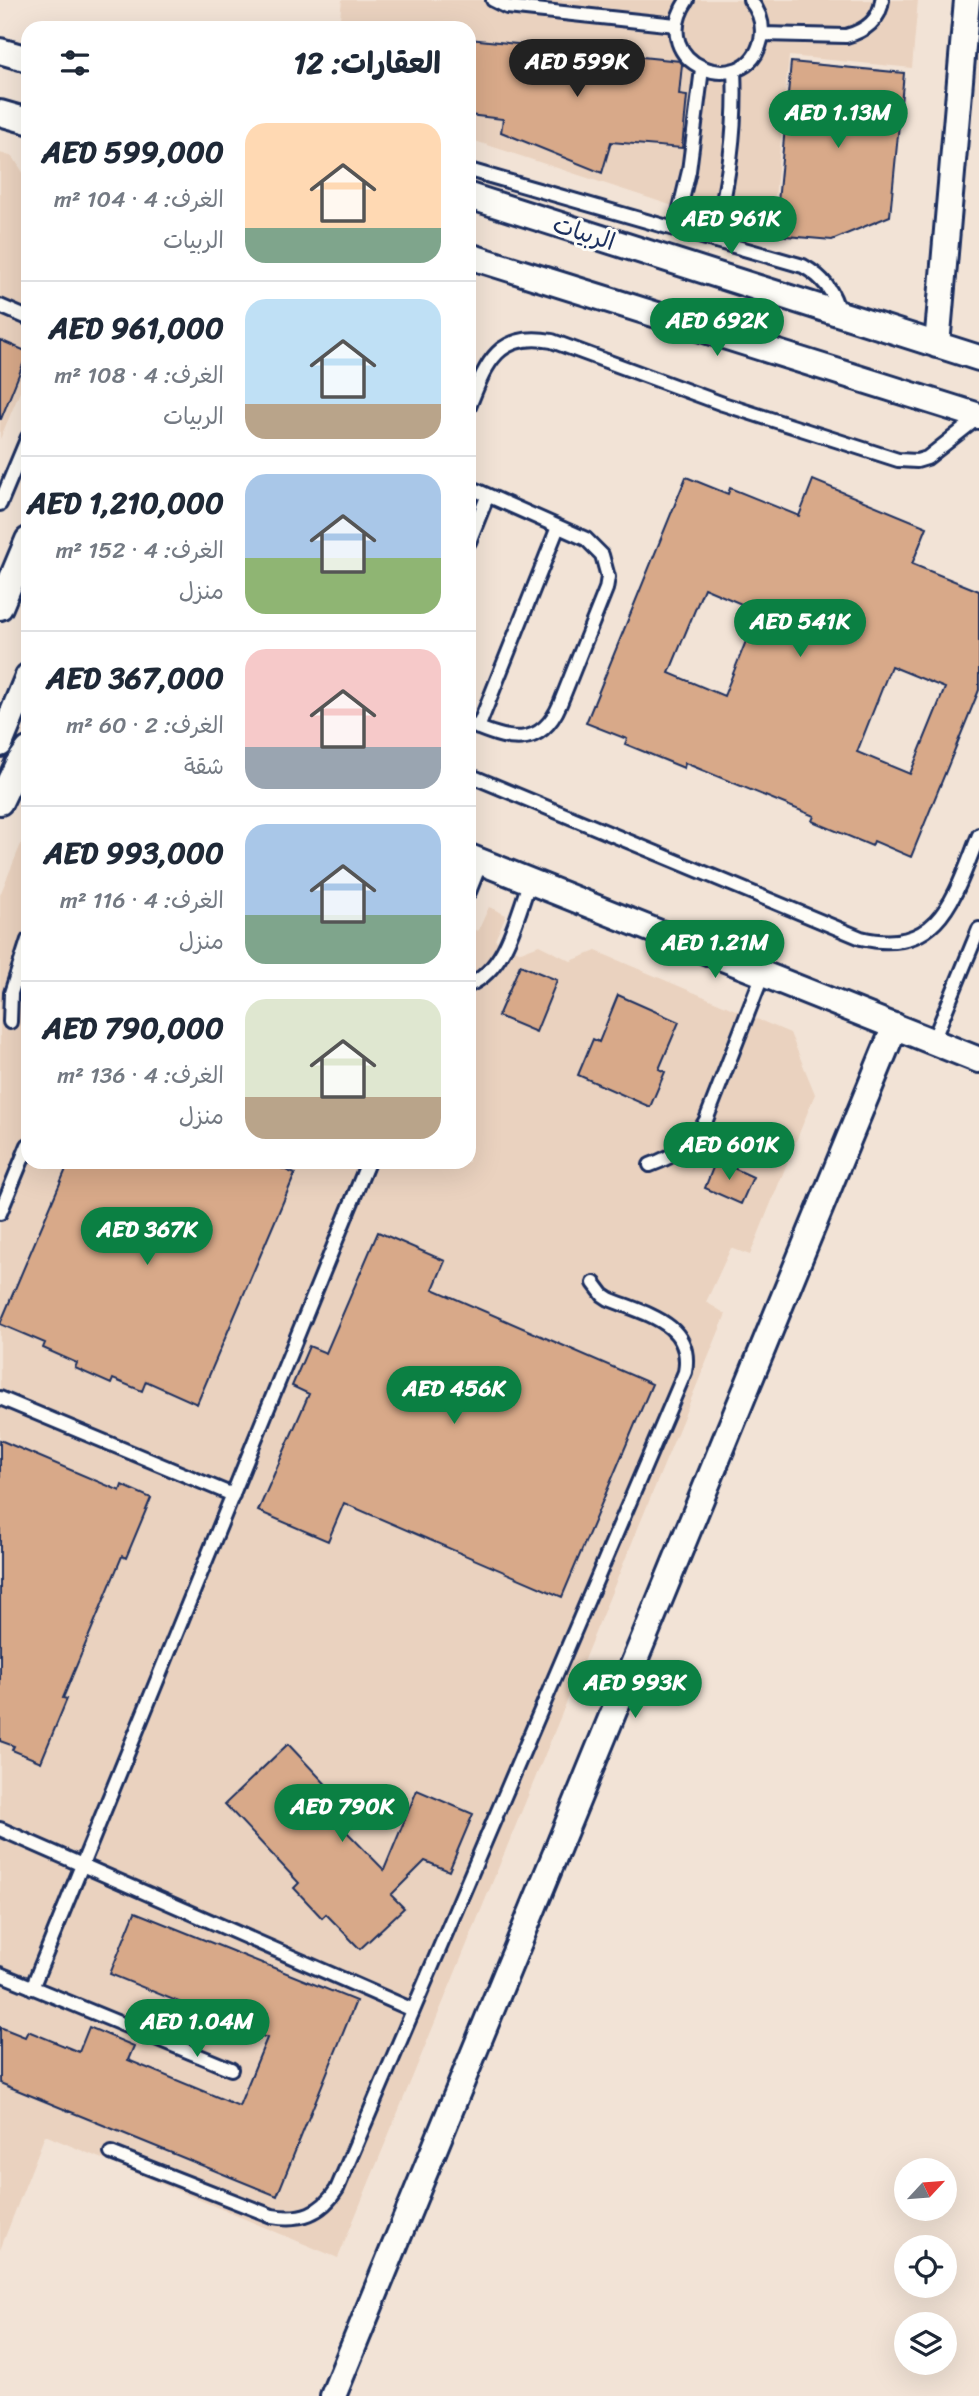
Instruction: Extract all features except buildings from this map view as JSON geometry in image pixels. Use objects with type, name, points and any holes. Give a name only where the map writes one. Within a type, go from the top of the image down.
[{"type":"street","points":[[937,345],[967,0]]},
{"type":"street","points":[[0,51],[21,57]]},
{"type":"street","name":"الربيات","points":[[476,198],[979,358]]},
{"type":"street","points":[[476,258],[979,417]]},
{"type":"street","points":[[0,607],[21,557]]},
{"type":"street","points":[[0,744],[21,693]]},
{"type":"street","points":[[0,802],[21,760]]},
{"type":"street","points":[[476,859],[979,1060]]},
{"type":"street","points":[[333,2396],[895,1026]]},
{"type":"lane","points":[[493,0],[507,7],[676,24]]},
{"type":"lane","points":[[687,0],[676,24],[682,51],[702,69],[723,72],[734,70],[753,56],[759,46],[761,20],[750,0]]},
{"type":"lane","points":[[762,34],[846,36],[860,32],[873,23],[882,6],[882,0]]},
{"type":"lane","points":[[676,229],[689,171],[702,69]]},
{"type":"lane","points":[[715,241],[730,171],[736,99],[734,70]]},
{"type":"lane","points":[[476,172],[803,266],[814,272],[831,291],[839,314]]},
{"type":"lane","points":[[0,306],[21,315]]},
{"type":"lane","points":[[476,390],[486,365],[494,355],[516,342],[540,339],[723,404],[898,460],[917,461],[927,458],[979,417]]},
{"type":"lane","points":[[0,503],[21,454]]},
{"type":"lane","points":[[476,491],[586,539],[602,555],[608,577],[606,589],[554,717],[546,727],[535,734],[510,739],[476,727]]},
{"type":"lane","points":[[476,523],[486,497]]},
{"type":"lane","points":[[476,719],[558,527]]},
{"type":"lane","points":[[476,778],[861,938],[878,942],[896,942],[912,938],[938,921],[954,897],[979,835]]},
{"type":"lane","points":[[476,982],[499,958],[530,881]]},
{"type":"lane","points":[[933,1041],[979,929]]},
{"type":"lane","points":[[10,1022],[11,993],[21,962]]},
{"type":"lane","points":[[650,1165],[677,1153],[699,1133],[763,974]]},
{"type":"lane","points":[[0,1213],[21,1162]]},
{"type":"lane","points":[[32,1987],[365,1169]]},
{"type":"lane","points":[[111,2153],[272,2216],[286,2219],[312,2214],[331,2199],[337,2189],[685,1372],[686,1351],[677,1332],[661,1321],[609,1299],[594,1283]]},
{"type":"lane","points":[[0,1398],[233,1495]]},
{"type":"lane","points":[[0,1829],[414,2010]]},
{"type":"lane","points":[[0,1974],[231,2069]]},
{"type":"shaded area","points":[[342,0],[918,0],[912,68],[789,56],[771,238],[476,141],[476,21],[340,21]]},
{"type":"shaded area","points":[[0,153],[13,157],[21,169],[21,390],[0,439]]},
{"type":"shaded area","points":[[21,844],[21,1169],[476,1169],[476,930],[489,907],[506,915],[495,940],[521,952],[539,945],[571,961],[596,951],[790,1033],[815,1094],[750,1255],[731,1248],[706,1302],[726,1314],[338,2258],[45,2135],[0,2250],[0,895]]}]
